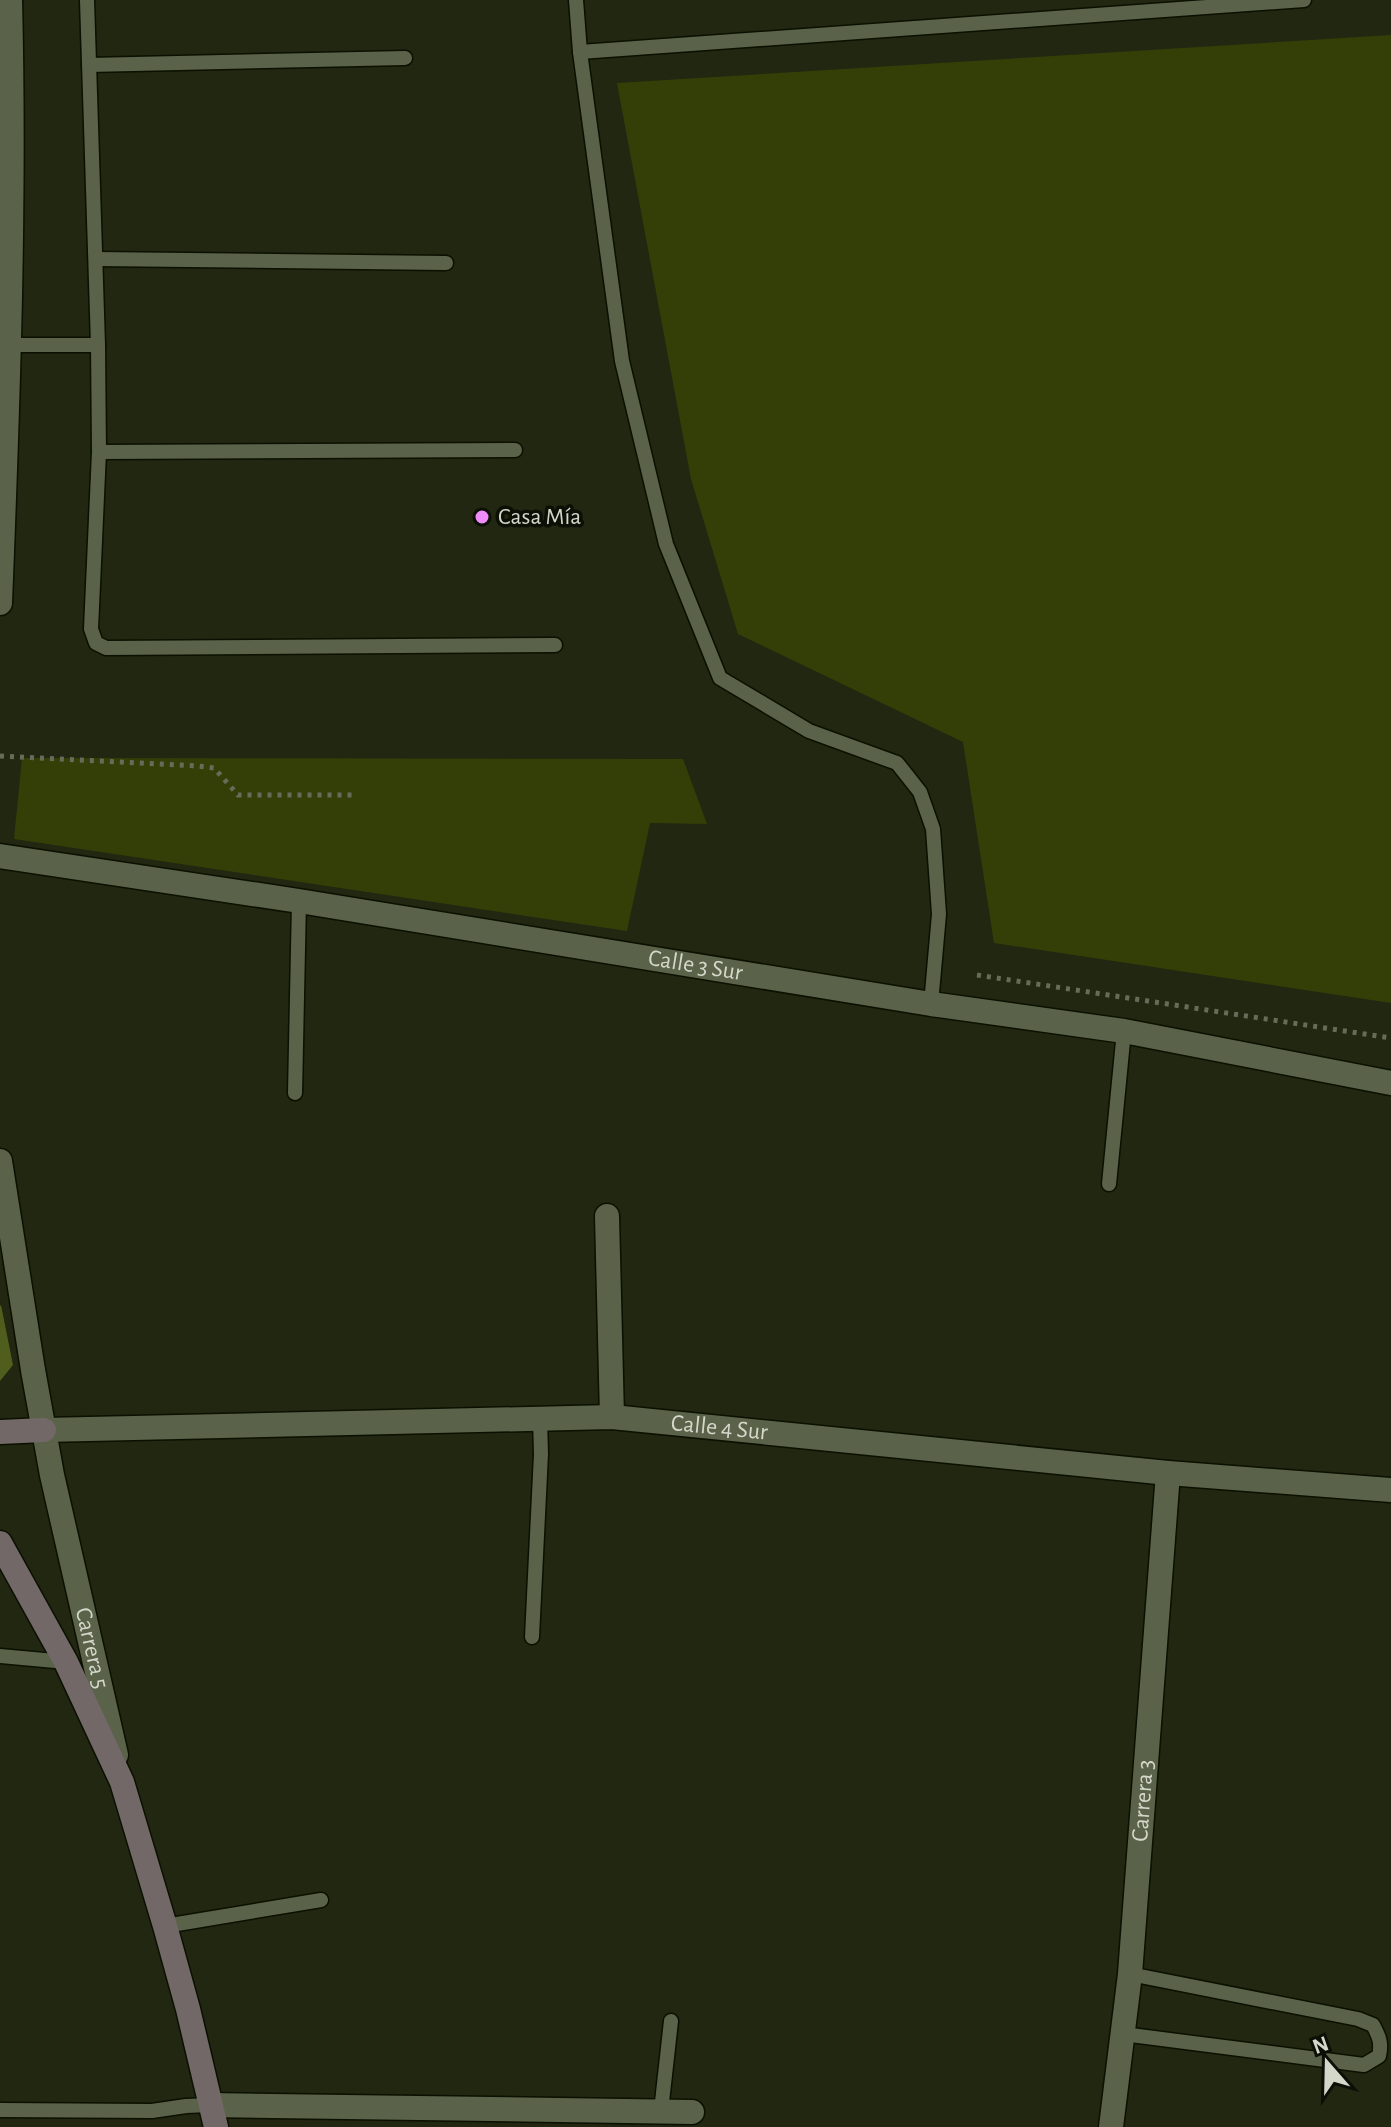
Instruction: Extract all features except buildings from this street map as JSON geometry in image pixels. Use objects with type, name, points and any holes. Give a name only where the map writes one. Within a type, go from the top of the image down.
[{"type":"main road","points":[[0,1432],[44,1430]]},
{"type":"main road","points":[[0,1543],[66,1662],[122,1782]]},
{"type":"main road","name":"Carrera 5","points":[[122,1782],[188,2009],[213,2116]]},
{"type":"street","points":[[0,603],[4,385],[9,345],[5,266],[6,76],[10,0]]},
{"type":"street","name":"Calle 3 Sur","points":[[0,856],[299,901],[931,1004],[1124,1031],[1391,1083]]},
{"type":"street","name":"Carrera 5","points":[[0,1161],[52,1475],[122,1782]]},
{"type":"street","points":[[607,1216],[612,1417]]},
{"type":"street","name":"Calle 4 Sur","points":[[44,1430],[612,1417],[1168,1473],[1391,1490]]},
{"type":"street","name":"Carrera 3","points":[[1111,2127],[1130,1974],[1168,1473]]},
{"type":"street","points":[[213,2116],[692,2112]]},
{"type":"lane","points":[[87,0],[98,345],[99,452],[91,629],[96,643],[106,648],[555,645]]},
{"type":"lane","points":[[576,0],[580,52],[622,361],[666,544],[720,678],[809,731],[897,763],[920,792],[933,829],[939,914],[931,1004]]},
{"type":"lane","points":[[580,52],[1304,0]]},
{"type":"lane","points":[[89,65],[405,58]]},
{"type":"lane","points":[[96,259],[446,263]]},
{"type":"lane","points":[[9,345],[98,345]]},
{"type":"lane","points":[[99,452],[515,450]]},
{"type":"lane","points":[[295,1093],[299,901]]},
{"type":"lane","points":[[1109,1184],[1124,1031]]},
{"type":"lane","points":[[532,1637],[540,1418]]},
{"type":"lane","points":[[0,1656],[66,1662]]},
{"type":"lane","points":[[165,1926],[321,1900]]},
{"type":"lane","points":[[1123,2034],[1364,2065],[1379,2056],[1381,2048],[1381,2040],[1373,2025],[1358,2019],[1130,1974]]},
{"type":"lane","points":[[661,2111],[671,2021]]},
{"type":"lane","points":[[0,2110],[152,2111],[186,2106],[213,2116]]},
{"type":"path","points":[[0,756],[214,768],[238,795],[353,795]]},
{"type":"path","points":[[977,975],[1391,1038]]},
{"type":"green space","points":[[1391,35],[1391,1003],[994,943],[963,742],[738,634],[691,479],[617,83]]},
{"type":"green space","points":[[22,758],[683,759],[707,824],[650,823],[627,931],[14,839]]},
{"type":"place","name":"Casa Mía","points":[[482,517]]}]
